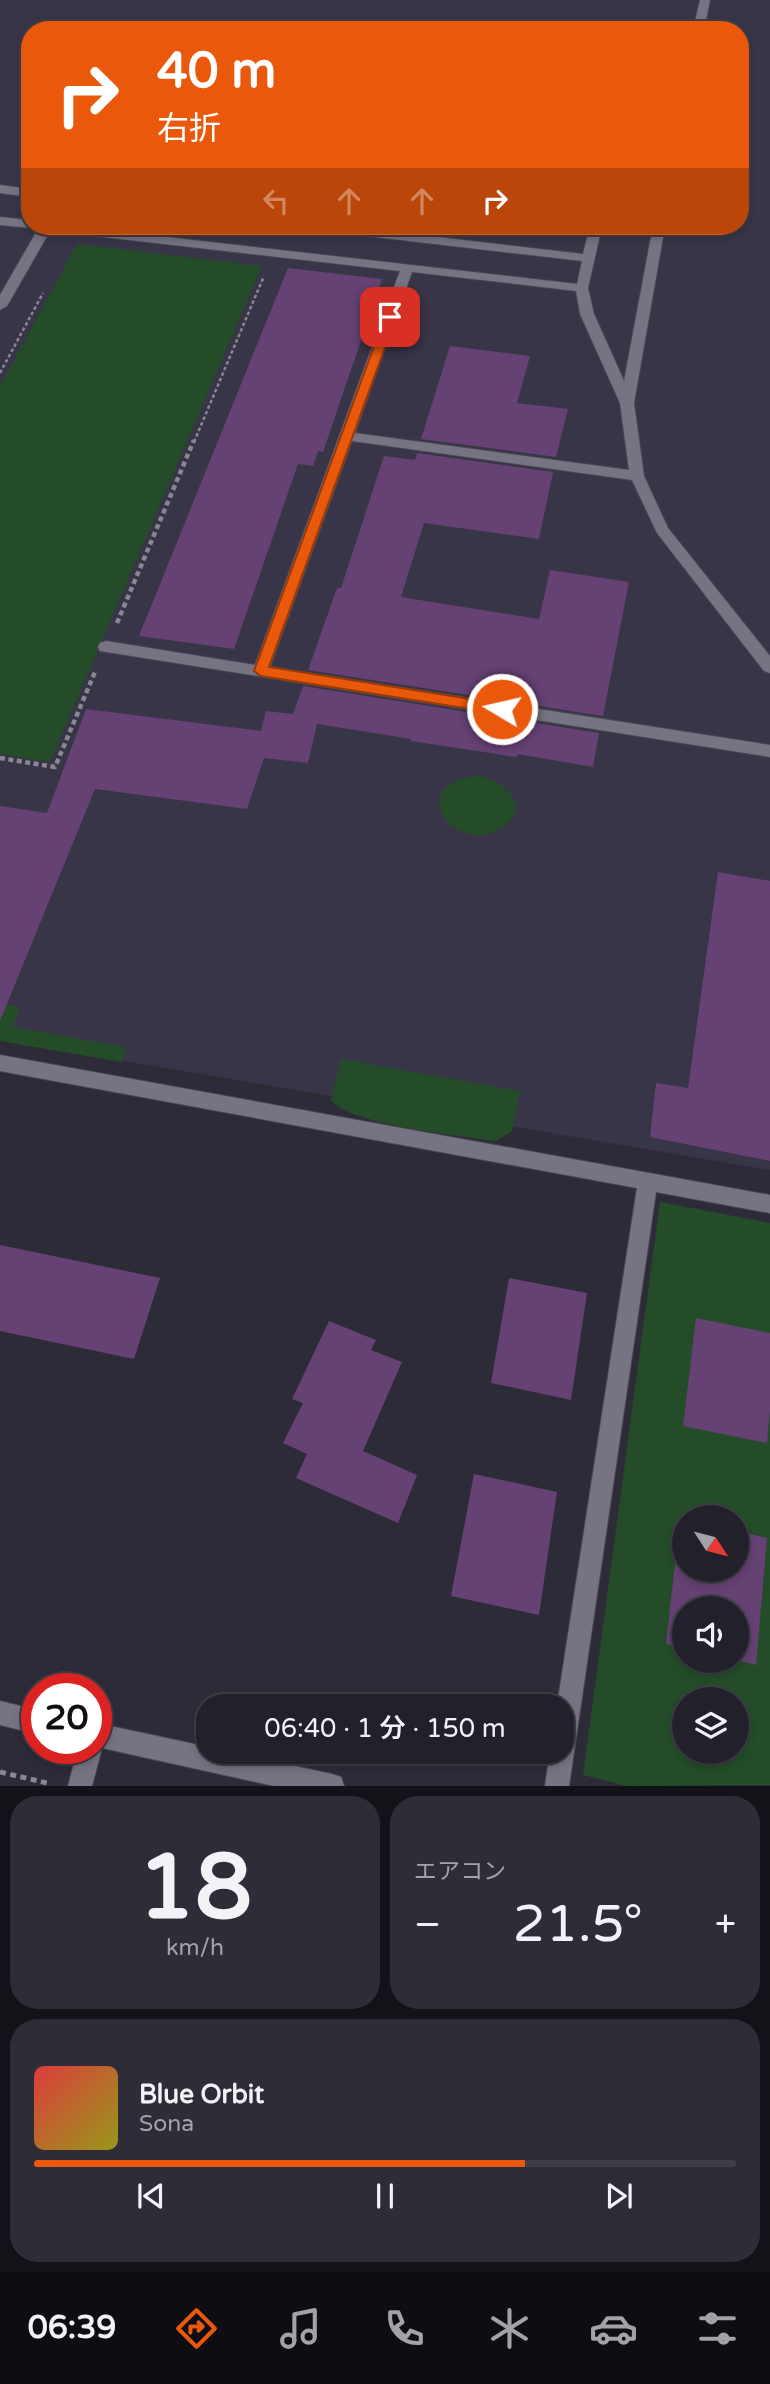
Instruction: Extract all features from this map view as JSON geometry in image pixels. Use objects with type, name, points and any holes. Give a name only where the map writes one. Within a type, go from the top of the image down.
[{"type":"street","points":[[700,21],[705,0]]},
{"type":"street","points":[[0,189],[21,191]]},
{"type":"street","points":[[0,221],[21,223]]},
{"type":"street","points":[[0,306],[5,288],[39,235]]},
{"type":"street","points":[[121,235],[582,288]]},
{"type":"street","points":[[391,235],[589,258]]},
{"type":"street","points":[[594,235],[582,288],[587,314],[627,403],[637,476],[662,530],[770,667]]},
{"type":"street","points":[[627,403],[657,235]]},
{"type":"street","points":[[261,671],[407,269]]},
{"type":"street","points":[[347,436],[637,476]]},
{"type":"street","points":[[106,647],[770,751]]},
{"type":"street","points":[[0,1063],[770,1203]]},
{"type":"street","points":[[557,1786],[648,1181]]},
{"type":"street","points":[[0,1713],[21,1718]]},
{"type":"street","points":[[112,1738],[332,1786]]},
{"type":"street","points":[[80,1786],[86,1764]]},
{"type":"path","points":[[0,758],[55,767],[274,253]]},
{"type":"path","points":[[0,1772],[58,1786]]},
{"type":"shaded area","points":[[0,0],[770,0],[770,1170],[0,1040]]},
{"type":"green space","points":[[77,244],[262,266],[50,762],[0,754],[0,386]]},
{"type":"green space","points":[[480,776],[506,789],[515,803],[515,811],[502,827],[484,834],[467,834],[453,827],[443,816],[440,803],[443,791],[456,781]]},
{"type":"green space","points":[[0,1003],[20,1007],[13,1027],[126,1047],[121,1062],[0,1041]]},
{"type":"green space","points":[[341,1059],[520,1091],[512,1131],[496,1141],[383,1123],[342,1109],[331,1100]]},
{"type":"green space","points":[[660,1202],[770,1223],[770,1785],[627,1786],[583,1775]]},
{"type":"building","points":[[288,268],[382,279],[323,452],[318,451],[313,466],[298,464],[234,649],[139,636]]},
{"type":"building","points":[[450,346],[530,356],[517,403],[568,409],[556,457],[421,439]]},
{"type":"building","points":[[417,453],[553,472],[539,539],[424,523],[401,597],[539,619],[550,570],[629,582],[603,716],[308,670],[337,588],[341,588],[384,456],[415,460]]},
{"type":"building","points":[[303,686],[599,733],[593,767],[518,754],[517,757],[411,741],[317,724],[308,763],[264,758],[247,809],[95,789],[0,1021],[0,806],[47,813],[86,709],[261,731],[266,711],[293,714]]},
{"type":"building","points":[[718,872],[770,881],[770,1161],[650,1137],[656,1083],[688,1088]]},
{"type":"building","points":[[0,1245],[160,1278],[134,1359],[0,1331]]},
{"type":"building","points":[[509,1278],[587,1293],[571,1400],[491,1383]]},
{"type":"building","points":[[696,1318],[770,1333],[767,1443],[683,1426]]},
{"type":"building","points":[[329,1321],[376,1340],[371,1350],[402,1362],[363,1451],[417,1475],[398,1523],[296,1478],[307,1454],[283,1443],[303,1403],[292,1399]]},
{"type":"building","points":[[474,1474],[557,1492],[539,1615],[451,1596]]},
{"type":"building","points":[[749,1534],[767,1538],[756,1665],[749,1663],[749,1596],[672,1596],[672,1645],[666,1644],[673,1582],[749,1582]]},
{"type":"route","points":[[390,317],[261,671],[502,709]]}]
